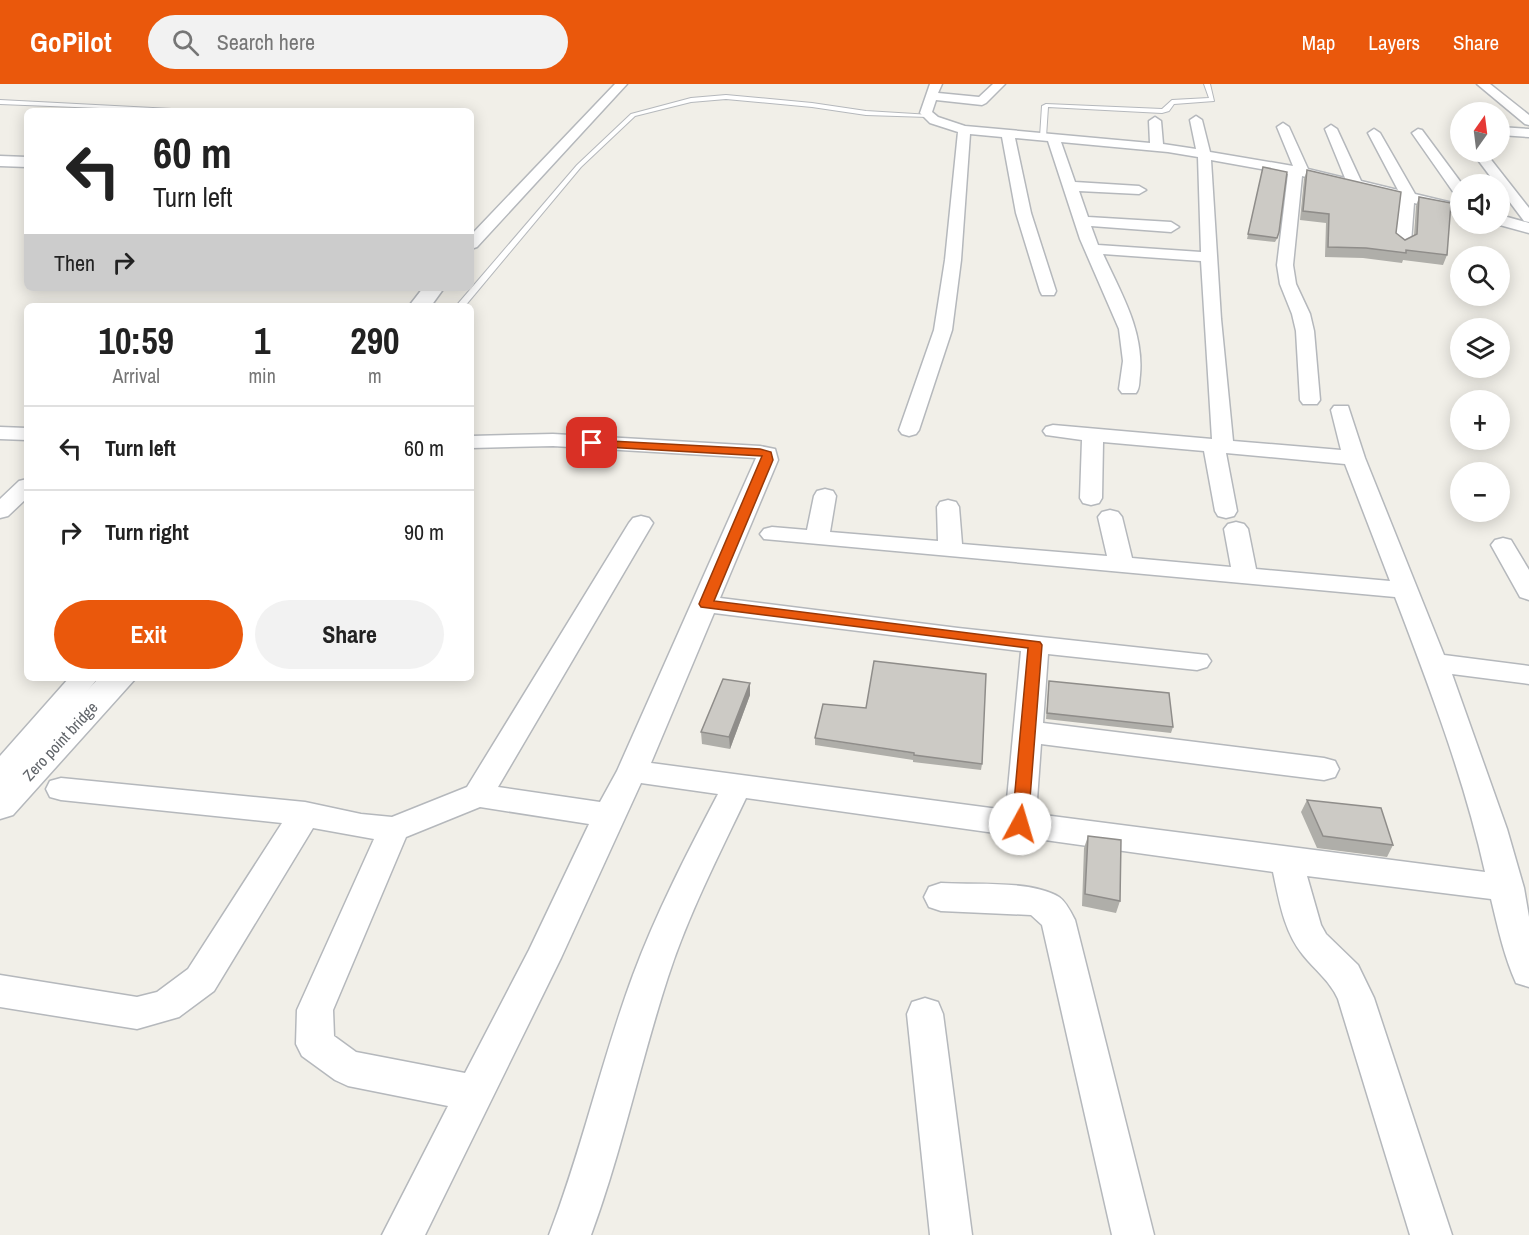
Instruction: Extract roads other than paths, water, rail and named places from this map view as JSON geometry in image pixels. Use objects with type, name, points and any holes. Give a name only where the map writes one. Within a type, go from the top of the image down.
[{"type":"street","points":[[474,241],[621,84]]},
{"type":"street","points":[[999,84],[982,101],[933,90],[926,113],[934,120],[964,130],[1158,147],[1204,154],[1298,171],[1450,206]]},
{"type":"street","points":[[1483,84],[1529,121]]},
{"type":"street","points":[[1196,120],[1204,154],[1218,446],[1231,520],[1245,574]]},
{"type":"street","points":[[1155,121],[1158,147]]},
{"type":"street","points":[[1283,127],[1298,171],[1285,251],[1285,265],[1288,284],[1301,314],[1305,331],[1310,400]]},
{"type":"street","points":[[1331,129],[1355,184]]},
{"type":"street","points":[[909,430],[931,371],[943,330],[953,260],[964,130]]},
{"type":"street","points":[[1510,132],[1529,133]]},
{"type":"street","points":[[1374,133],[1408,195],[1403,243]]},
{"type":"street","points":[[1418,133],[1450,178]]},
{"type":"street","points":[[1008,134],[1030,232],[1048,291]]},
{"type":"street","points":[[1510,135],[1529,149]]},
{"type":"street","points":[[1048,137],[1059,155],[1093,249],[1128,329],[1132,361],[1129,389]]},
{"type":"street","points":[[1059,155],[1076,156]]},
{"type":"street","points":[[0,160],[24,162]]},
{"type":"street","points":[[1487,162],[1529,218]]},
{"type":"street","points":[[1069,186],[1139,190]]},
{"type":"street","points":[[1082,221],[1171,227]]},
{"type":"street","points":[[1510,223],[1529,228]]},
{"type":"street","points":[[1093,249],[1208,257]]},
{"type":"street","points":[[422,303],[432,291]]},
{"type":"street","points":[[1341,410],[1354,458],[1434,663],[1491,828],[1525,952]]},
{"type":"street","points":[[1053,431],[1354,458]]},
{"type":"street","points":[[0,433],[24,434]]},
{"type":"street","points":[[1091,498],[1093,435]]},
{"type":"street","points":[[403,1235],[543,958],[609,815],[632,771],[768,460],[767,454],[760,452],[553,440],[474,442]]},
{"type":"street","points":[[0,511],[24,489]]},
{"type":"street","points":[[817,538],[825,496]]},
{"type":"street","points":[[948,507],[950,549]]},
{"type":"street","points":[[1110,517],[1121,564]]},
{"type":"street","points":[[478,795],[641,523]]},
{"type":"street","points":[[772,534],[1406,590]]},
{"type":"street","points":[[1503,545],[1529,592]]},
{"type":"street","points":[[706,604],[1035,645],[1197,662]]},
{"type":"street","points":[[1020,824],[1035,645]]},
{"type":"street","points":[[1434,663],[1529,675]]},
{"type":"street","points":[[0,776],[81,681]]},
{"type":"street","name":"Zero point bridge","points":[[0,805],[116,681]]},
{"type":"street","points":[[1029,732],[1324,769]]},
{"type":"street","points":[[632,771],[1287,861],[1507,888]]},
{"type":"street","points":[[570,1235],[589,1187],[650,978],[681,898],[737,786]]},
{"type":"street","points":[[61,789],[305,814],[361,826],[394,829],[478,795],[609,815]]},
{"type":"street","points":[[0,991],[137,1013],[166,1006],[201,980],[305,814]]},
{"type":"street","points":[[394,829],[315,1010],[315,1044],[348,1068],[475,1093]]},
{"type":"street","points":[[1287,861],[1299,913],[1306,932],[1314,944],[1345,976],[1356,998],[1431,1235]]},
{"type":"street","points":[[941,897],[1035,901],[1049,908],[1058,920],[1133,1235]]},
{"type":"street","points":[[925,1014],[951,1235]]},
{"type":"lane","points":[[1048,137],[1045,109],[1048,105],[1162,111],[1167,110],[1172,102],[1212,100],[1207,84]]},
{"type":"lane","points":[[474,290],[579,166],[633,115],[691,100],[726,97],[812,105],[866,113],[928,115]]},
{"type":"lane","points":[[0,102],[115,108]]},
{"type":"lane","points":[[463,303],[473,291]]}]
